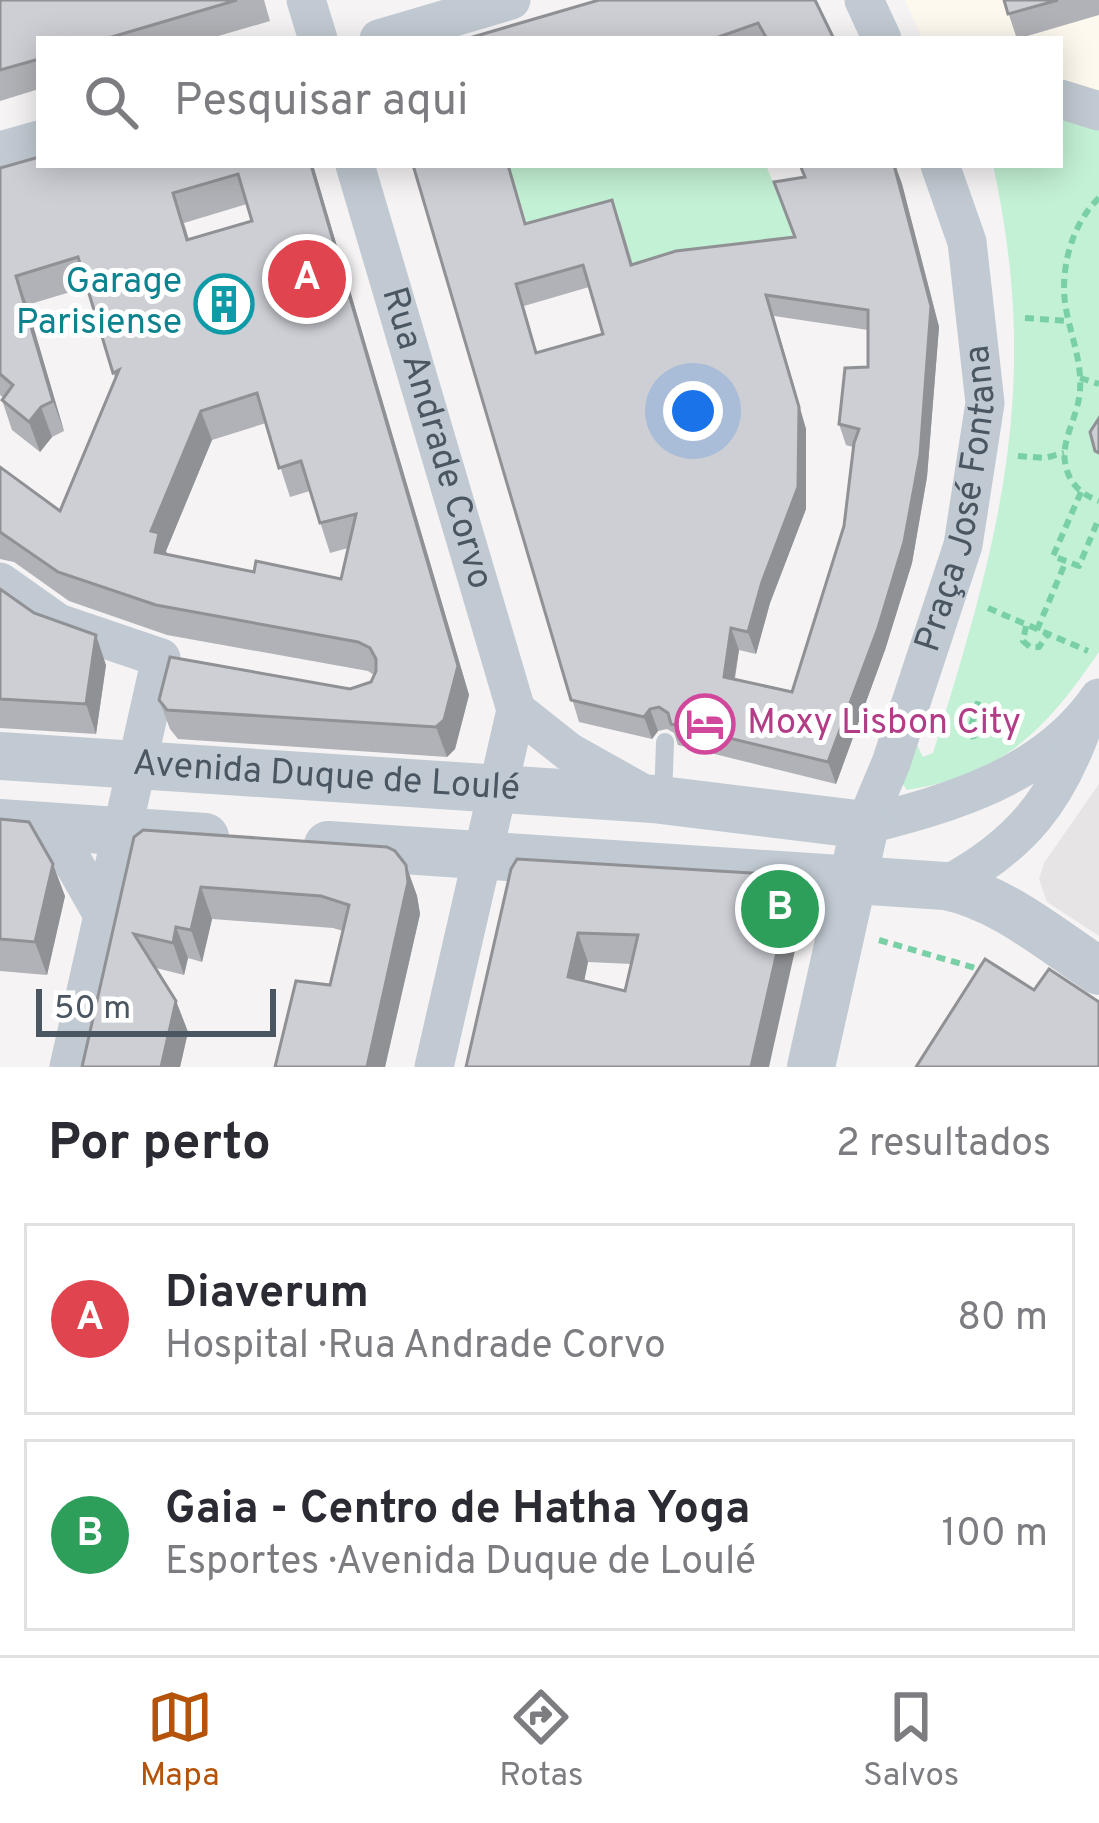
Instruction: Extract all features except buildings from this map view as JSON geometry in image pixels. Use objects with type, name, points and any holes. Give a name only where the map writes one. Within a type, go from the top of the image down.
[{"type":"street","points":[[306,0],[317,36]]},
{"type":"street","points":[[389,36],[511,0]]},
{"type":"street","points":[[864,0],[881,36]]},
{"type":"street","points":[[1063,100],[1099,110]]},
{"type":"street","points":[[0,151],[36,141]]},
{"type":"street","name":"Rua Andrade Corvo","points":[[356,168],[516,710]]},
{"type":"street","name":"Praça José Fontana","points":[[811,1067],[865,825],[891,763],[963,545],[985,403],[967,242],[946,170]]},
{"type":"street","points":[[0,582],[58,623],[161,658],[206,666]]},
{"type":"street","points":[[69,1067],[161,658]]},
{"type":"street","points":[[865,825],[982,791],[1030,762],[1092,708]]},
{"type":"street","points":[[945,886],[1005,849],[1048,802],[1070,766],[1092,708]]},
{"type":"street","points":[[434,1067],[516,710]]},
{"type":"street","name":"Avenida Duque de Loulé","points":[[516,710],[569,752],[658,800]]},
{"type":"street","name":"Avenida Duque de Loulé","points":[[0,756],[658,800],[865,825]]},
{"type":"street","name":"Avenida Duque de Loulé","points":[[0,824],[945,886],[991,901],[1099,970]]},
{"type":"street","points":[[53,827],[103,915]]},
{"type":"lane","points":[[658,800],[665,742]]},
{"type":"path","points":[[1099,198],[1083,217],[1067,258],[1065,294],[1080,379],[1078,408],[1064,453],[1066,468],[1081,492],[1099,501]]},
{"type":"path","points":[[1025,318],[1069,321]]},
{"type":"path","points":[[1080,379],[1099,384]]},
{"type":"path","points":[[1018,455],[1045,458],[1064,453]]},
{"type":"path","points":[[1081,492],[1053,556],[1079,566],[1099,518]]},
{"type":"path","points":[[1037,630],[1066,561]]},
{"type":"path","points":[[988,608],[1088,651]]},
{"type":"path","points":[[1026,625],[1023,641],[1030,647],[1039,647],[1048,634]]},
{"type":"path","points":[[974,739],[970,726],[979,699]]},
{"type":"path","points":[[840,937],[862,935],[988,972]]},
{"type":"shaded area","points":[[905,0],[1099,0],[1099,93],[1063,83],[1063,36],[921,36]]},
{"type":"shaded area","points":[[1099,784],[1099,936],[1047,902],[1039,879],[1044,863]]},
{"type":"green space","points":[[1063,114],[1099,124],[1099,652],[1060,704],[1020,744],[970,773],[907,790],[902,783],[915,741],[923,757],[933,753],[994,532],[1013,393],[1014,321],[994,168],[1063,168]]},
{"type":"green space","points":[[510,168],[767,168],[804,261],[639,287],[533,245]]},
{"type":"place","name":"Diaverum","points":[[307,279]]},
{"type":"place","name":"Garage Parisiense","points":[[224,304]]},
{"type":"place","name":"Moxy Lisbon City","points":[[705,724]]},
{"type":"place","name":"Gaia - Centro de Hatha Yoga","points":[[780,909]]}]
